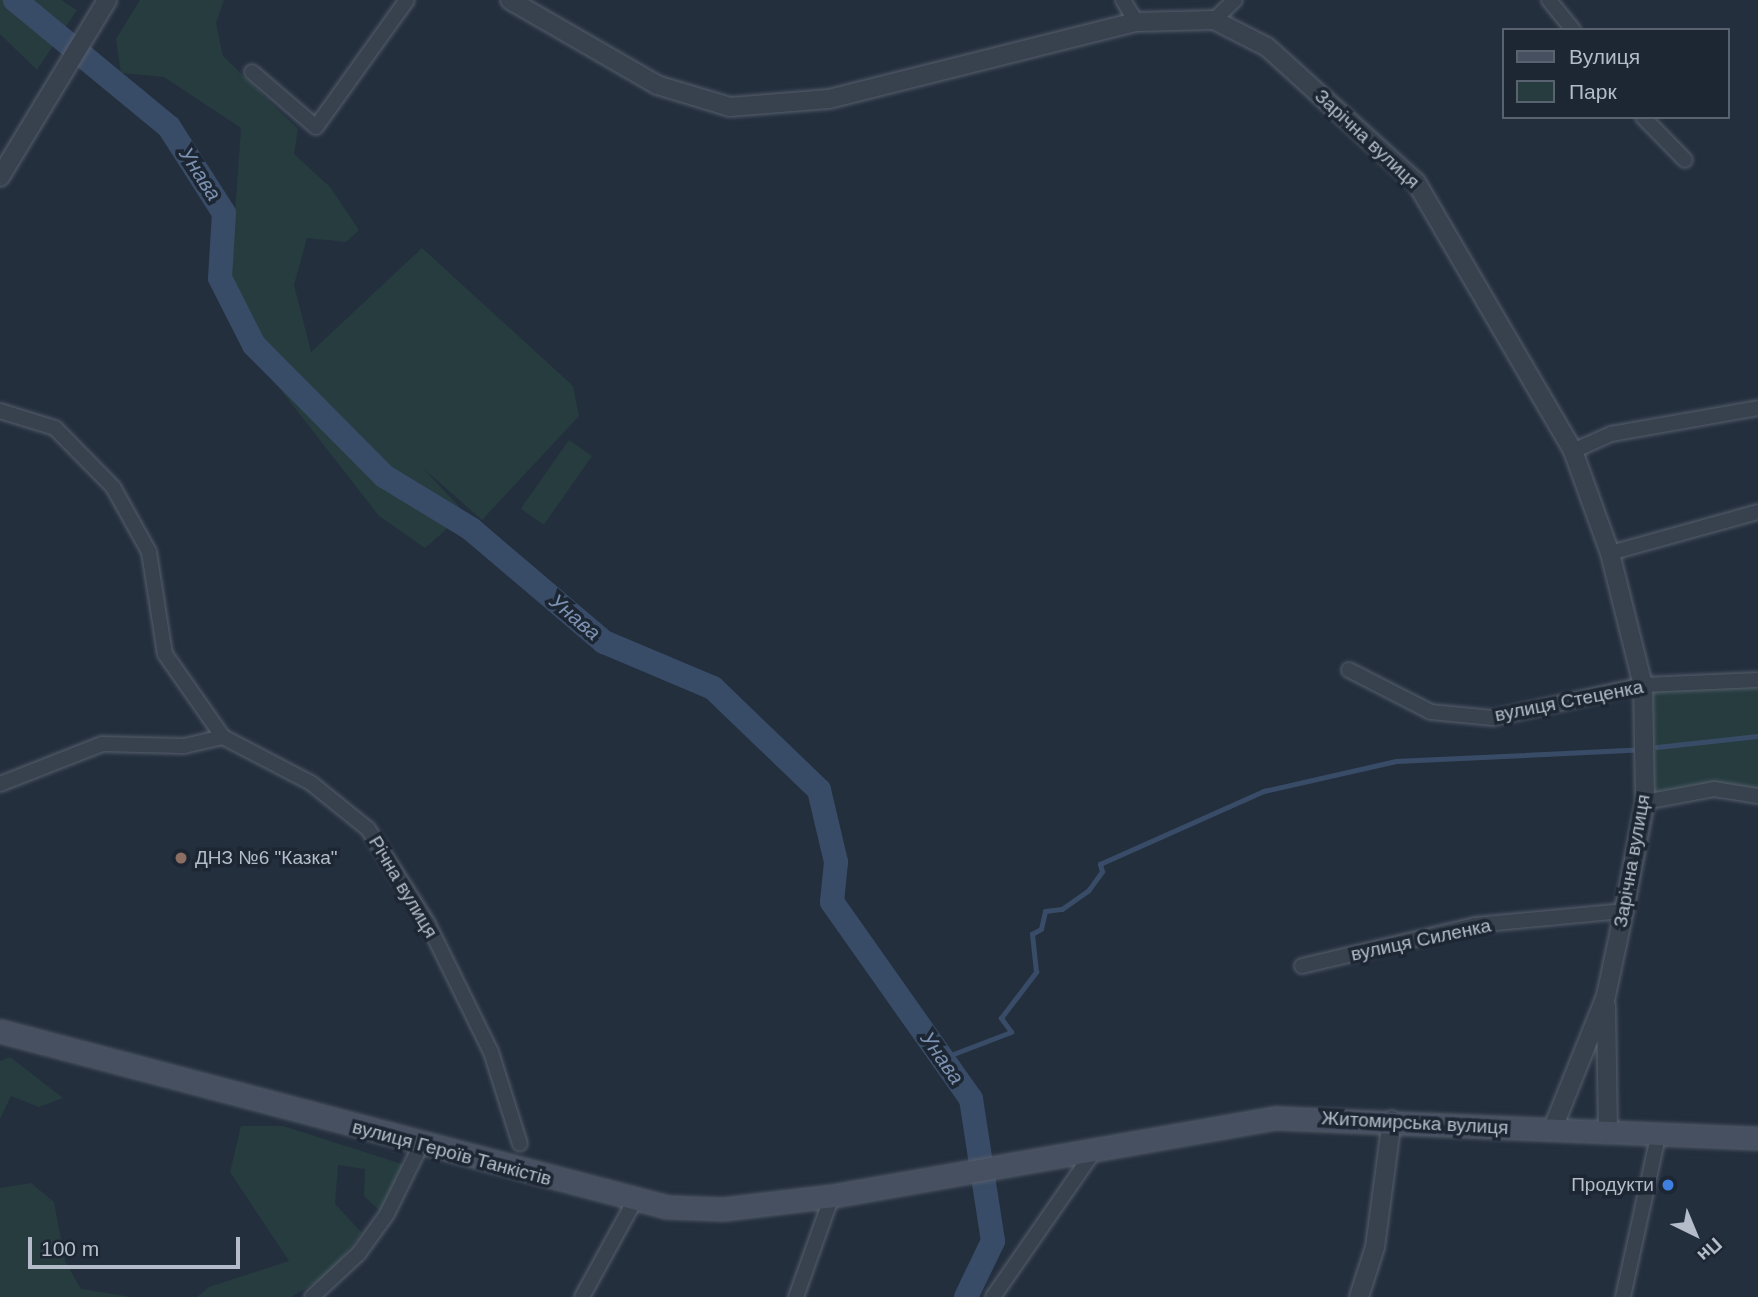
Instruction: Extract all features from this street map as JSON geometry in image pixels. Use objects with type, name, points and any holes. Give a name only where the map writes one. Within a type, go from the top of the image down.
[{"type":"main road","name":"вулиця Героїв Танкістів","points":[[0,1031],[634,1202],[723,1209],[832,1196],[1074,1151]]},
{"type":"main road","name":"Житомирська вулиця","points":[[1074,1151],[1276,1118],[1392,1120],[1658,1137],[1758,1138]]},
{"type":"street","points":[[252,72],[316,127],[407,0]]},
{"type":"street","name":"Зарічна вулиця","points":[[510,0],[657,85],[730,107],[829,99],[1136,22],[1214,20],[1267,47],[1416,182],[1573,451],[1610,553],[1643,685],[1645,802],[1624,911],[1606,996],[1552,1130]]},
{"type":"street","points":[[1123,0],[1136,22]]},
{"type":"street","points":[[1214,20],[1234,0]]},
{"type":"street","points":[[1549,0],[1571,28]]},
{"type":"street","points":[[0,177],[103,7]]},
{"type":"street","points":[[1645,119],[1685,160]]},
{"type":"street","points":[[1573,451],[1611,434],[1758,408]]},
{"type":"street","name":"Річна вулиця","points":[[0,411],[55,428],[113,487],[149,552],[165,654],[223,737],[311,783],[368,829],[428,924],[491,1052],[520,1144]]},
{"type":"street","points":[[1610,553],[1758,512]]},
{"type":"street","name":"вулиця Стеценка","points":[[1349,670],[1431,712],[1493,718],[1643,685],[1758,680]]},
{"type":"street","points":[[0,784],[103,744],[184,746],[223,737]]},
{"type":"street","points":[[1645,802],[1714,789],[1758,796]]},
{"type":"street","name":"вулиця Силенка","points":[[1303,966],[1475,925],[1624,911]]},
{"type":"street","name":"Зарічна вулиця","points":[[1606,996],[1608,1134]]},
{"type":"street","points":[[1359,1297],[1375,1247],[1392,1120]]},
{"type":"street","points":[[1623,1297],[1658,1137]]},
{"type":"street","points":[[312,1297],[380,1224],[421,1145]]},
{"type":"street","points":[[993,1297],[1096,1147]]},
{"type":"street","points":[[796,1297],[832,1196]]},
{"type":"street","points":[[582,1297],[634,1202]]},
{"type":"green space","points":[[0,0],[61,0],[77,10],[37,70],[0,34]]},
{"type":"green space","points":[[140,0],[224,0],[216,23],[223,56],[298,129],[294,154],[330,187],[359,230],[346,242],[307,238],[294,285],[311,352],[422,248],[573,386],[579,416],[482,520],[423,468],[465,513],[425,548],[379,516],[263,367],[231,272],[241,128],[164,77],[121,73],[116,39]]},
{"type":"green space","points":[[569,440],[592,456],[544,525],[521,509]]},
{"type":"green space","points":[[1643,679],[1758,679],[1758,792],[1643,792]]},
{"type":"green space","points":[[10,1057],[63,1098],[39,1107],[11,1096],[0,1119],[0,1061]]},
{"type":"green space","points":[[241,1126],[283,1126],[405,1165],[380,1211],[364,1196],[365,1169],[338,1165],[335,1204],[362,1233],[327,1276],[291,1297],[197,1297],[209,1287],[289,1261],[230,1172]]},
{"type":"green space","points":[[31,1183],[54,1202],[65,1261],[81,1289],[131,1297],[0,1297],[0,1188]]},
{"type":"waterway","name":"Унава","points":[[15,0],[169,127],[224,213],[220,278],[254,345],[384,476],[471,529],[604,642],[713,688],[819,790],[836,862],[832,902],[971,1099],[993,1241],[966,1297]]},
{"type":"waterway","points":[[1657,747],[1758,736]]},
{"type":"waterway","points":[[943,1058],[1011,1032],[1001,1018],[1036,972],[1032,934],[1041,929],[1045,911],[1062,909],[1088,891],[1102,872],[1100,864],[1264,791],[1396,761],[1632,750]]},
{"type":"place","name":"ДНЗ №6 \"Казка\"","points":[[181,858]]},
{"type":"place","name":"Продукти","points":[[1668,1185]]}]
